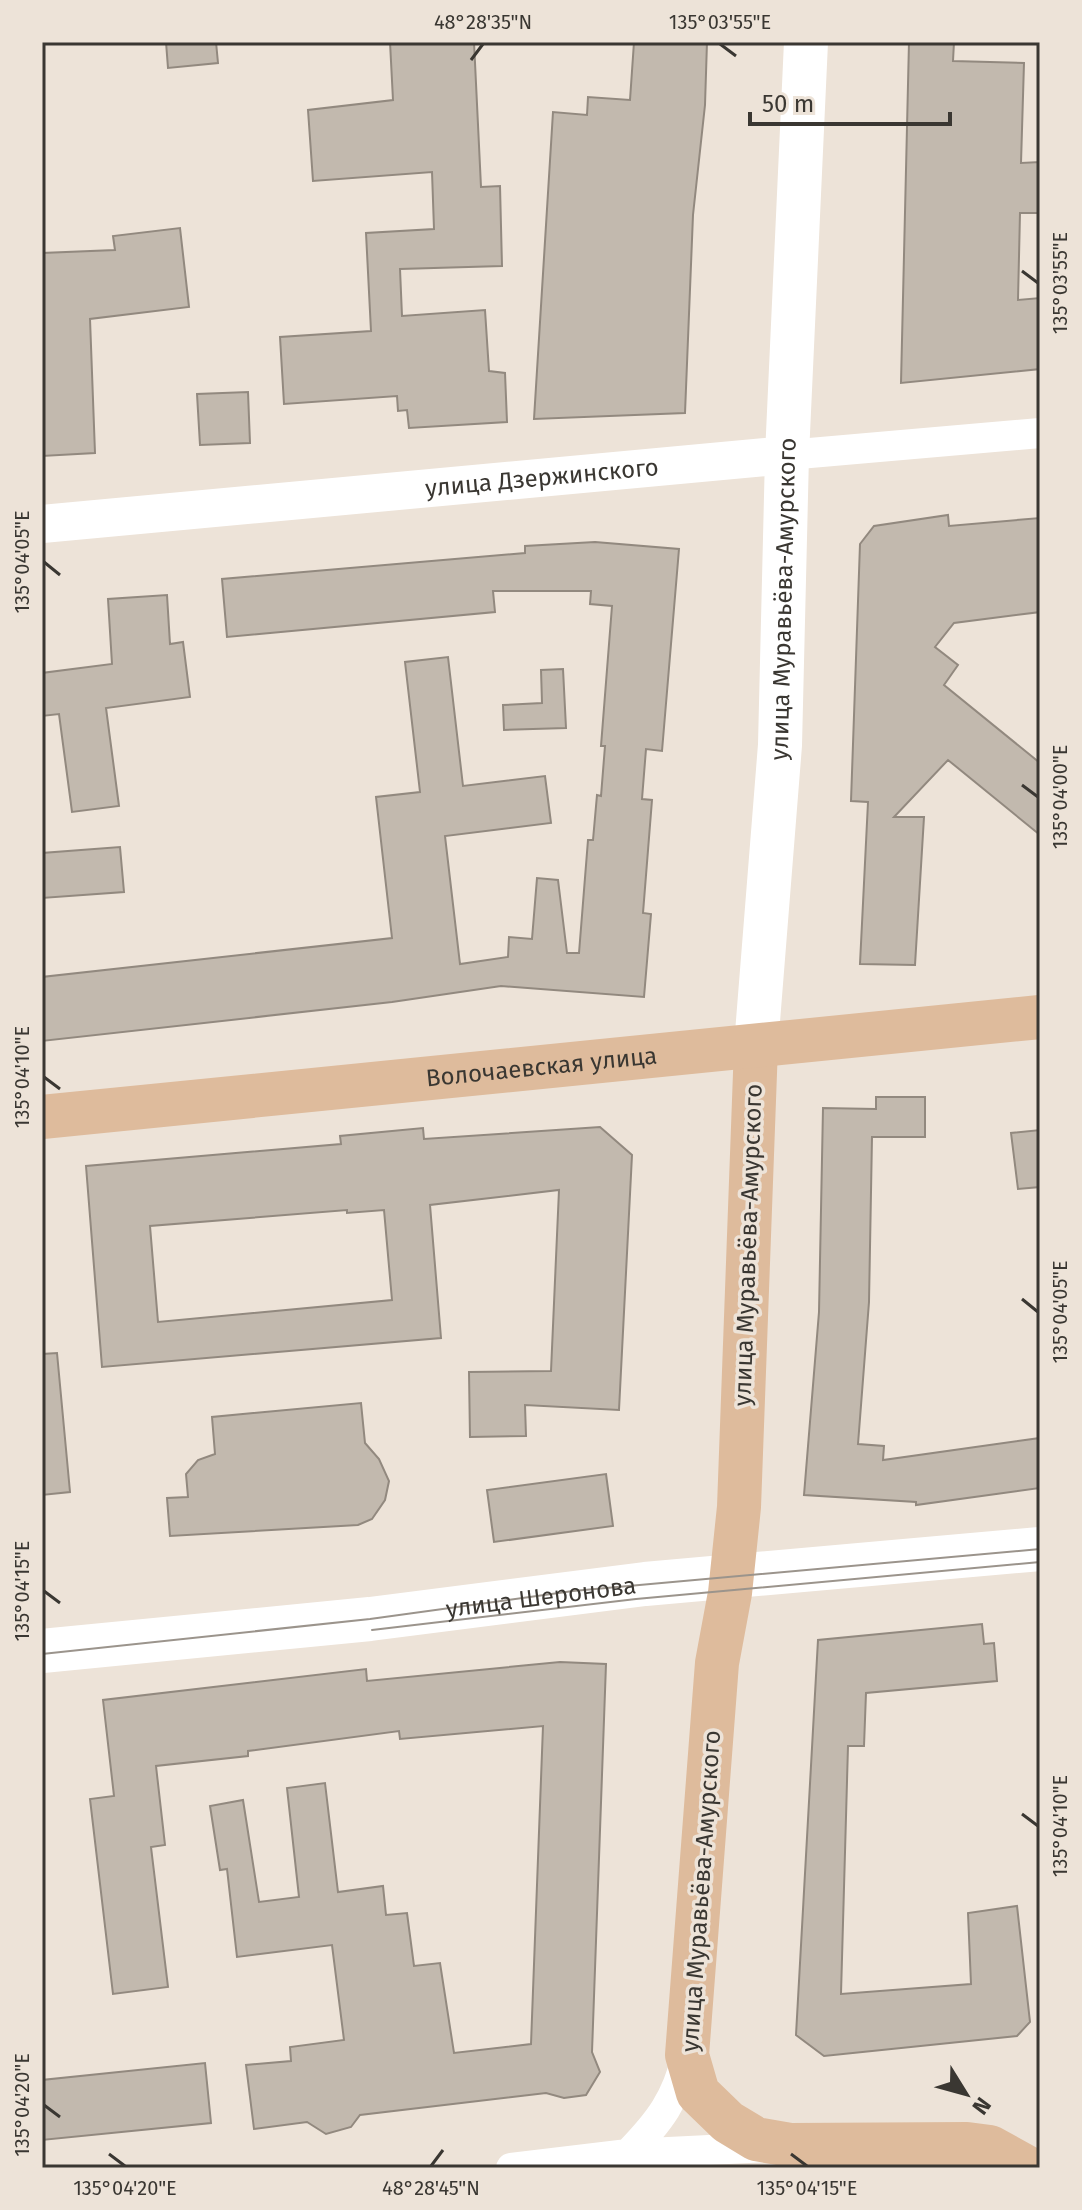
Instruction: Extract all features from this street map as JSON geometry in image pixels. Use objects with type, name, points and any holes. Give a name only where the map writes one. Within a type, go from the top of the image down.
[{"type":"main road","name":"улица Муравьёва-Амурского","points":[[806,42],[787,455],[780,745],[756,1046],[739,1507],[717,1663],[687,2055],[698,2093],[728,2122],[756,2139],[790,2145],[967,2144],[990,2147],[1028,2168]]},
{"type":"main road","name":"Волочаевская улица","points":[[42,1117],[1040,1017]]},
{"type":"main road","name":"улица Шеронова","points":[[42,1651],[730,1577],[1040,1549]]},
{"type":"street","name":"улица Дзержинского","points":[[42,524],[1040,433]]},
{"type":"street","points":[[628,2154],[658,2122],[679,2089],[687,2055]]},
{"type":"street","points":[[511,2168],[628,2154],[790,2145]]},
{"type":"building","points":[[166,42],[216,42],[218,63],[168,68]]},
{"type":"building","points":[[390,42],[474,42],[481,187],[500,186],[502,266],[400,269],[402,316],[485,310],[489,371],[505,373],[507,422],[409,428],[407,410],[398,411],[397,396],[284,404],[280,337],[371,331],[366,233],[434,229],[432,172],[313,181],[308,110],[393,100]]},
{"type":"building","points":[[634,42],[707,42],[705,105],[693,215],[685,413],[534,419],[553,112],[587,115],[588,97],[630,100]]},
{"type":"building","points":[[909,42],[954,42],[953,61],[1024,63],[1021,163],[1040,162],[1040,213],[1020,213],[1018,300],[1040,298],[1040,369],[901,383]]},
{"type":"building","points":[[180,228],[189,307],[90,319],[95,453],[42,456],[42,253],[115,250],[113,236]]},
{"type":"building","points":[[248,392],[250,443],[200,445],[197,394]]},
{"type":"building","points":[[948,515],[949,526],[1040,518],[1040,612],[954,623],[935,647],[958,665],[944,685],[1040,763],[1040,835],[948,760],[894,817],[924,817],[915,965],[860,964],[868,802],[851,801],[860,544],[874,526]]},
{"type":"building","points":[[595,542],[679,549],[662,751],[646,749],[642,799],[652,800],[643,913],[651,914],[644,997],[501,986],[392,1002],[42,1041],[42,977],[392,938],[376,797],[420,792],[405,662],[448,657],[463,786],[545,776],[551,823],[445,836],[460,964],[508,957],[509,937],[532,939],[537,878],[558,880],[567,953],[579,953],[588,840],[593,840],[597,795],[601,796],[605,746],[601,746],[612,606],[590,604],[591,591],[493,591],[495,612],[227,637],[222,579],[525,553],[525,546]]},
{"type":"building","points":[[167,595],[170,644],[183,642],[190,697],[106,708],[119,806],[72,812],[59,714],[42,716],[42,673],[112,664],[108,599]]},
{"type":"building","points":[[563,669],[566,728],[504,730],[503,705],[542,703],[541,670]]},
{"type":"building","points":[[120,847],[124,892],[42,898],[42,853]]},
{"type":"building","points":[[876,1097],[925,1097],[925,1137],[872,1137],[869,1302],[858,1444],[884,1446],[883,1460],[1040,1438],[1040,1488],[916,1505],[916,1502],[804,1495],[819,1312],[823,1108],[876,1109]]},
{"type":"building","points":[[600,1127],[632,1155],[619,1410],[525,1405],[526,1436],[470,1437],[469,1372],[551,1371],[559,1190],[430,1205],[441,1338],[102,1367],[86,1166],[341,1144],[340,1136],[423,1128],[424,1139]],"holes":[[[347,1210],[347,1213],[384,1210],[392,1300],[158,1322],[150,1226]]]},
{"type":"building","points":[[1040,1130],[1040,1187],[1018,1189],[1011,1133]]},
{"type":"building","points":[[57,1353],[70,1492],[42,1495],[42,1354]]},
{"type":"building","points":[[361,1403],[365,1443],[379,1459],[389,1481],[385,1500],[372,1519],[358,1525],[170,1536],[167,1498],[188,1497],[186,1474],[198,1460],[215,1454],[212,1417]]},
{"type":"building","points":[[606,1474],[613,1526],[494,1542],[487,1490]]},
{"type":"building","points":[[982,1624],[984,1644],[994,1643],[997,1681],[866,1693],[864,1746],[848,1746],[841,1994],[971,1984],[968,1913],[1017,1906],[1030,2022],[1017,2036],[824,2056],[796,2035],[818,1640]]},
{"type":"building","points":[[560,1662],[606,1664],[592,2052],[600,2072],[586,2095],[564,2098],[546,2093],[360,2115],[351,2127],[326,2134],[307,2122],[254,2129],[246,2065],[291,2061],[290,2047],[344,2040],[332,1945],[237,1957],[227,1869],[220,1870],[210,1806],[243,1800],[259,1902],[299,1897],[287,1788],[325,1783],[338,1892],[383,1886],[386,1915],[407,1913],[414,1966],[440,1963],[454,2053],[531,2044],[543,1726],[400,1739],[399,1731],[248,1751],[248,1756],[156,1766],[165,1845],[151,1847],[168,1987],[113,1994],[90,1799],[114,1796],[103,1700],[366,1669],[367,1681]]},
{"type":"building","points":[[205,2063],[211,2123],[42,2140],[42,2080]]},
{"type":"tram line","points":[[42,1654],[370,1619],[573,1591],[1040,1549]]},
{"type":"tram line","points":[[372,1630],[636,1599],[1040,1562]]}]
